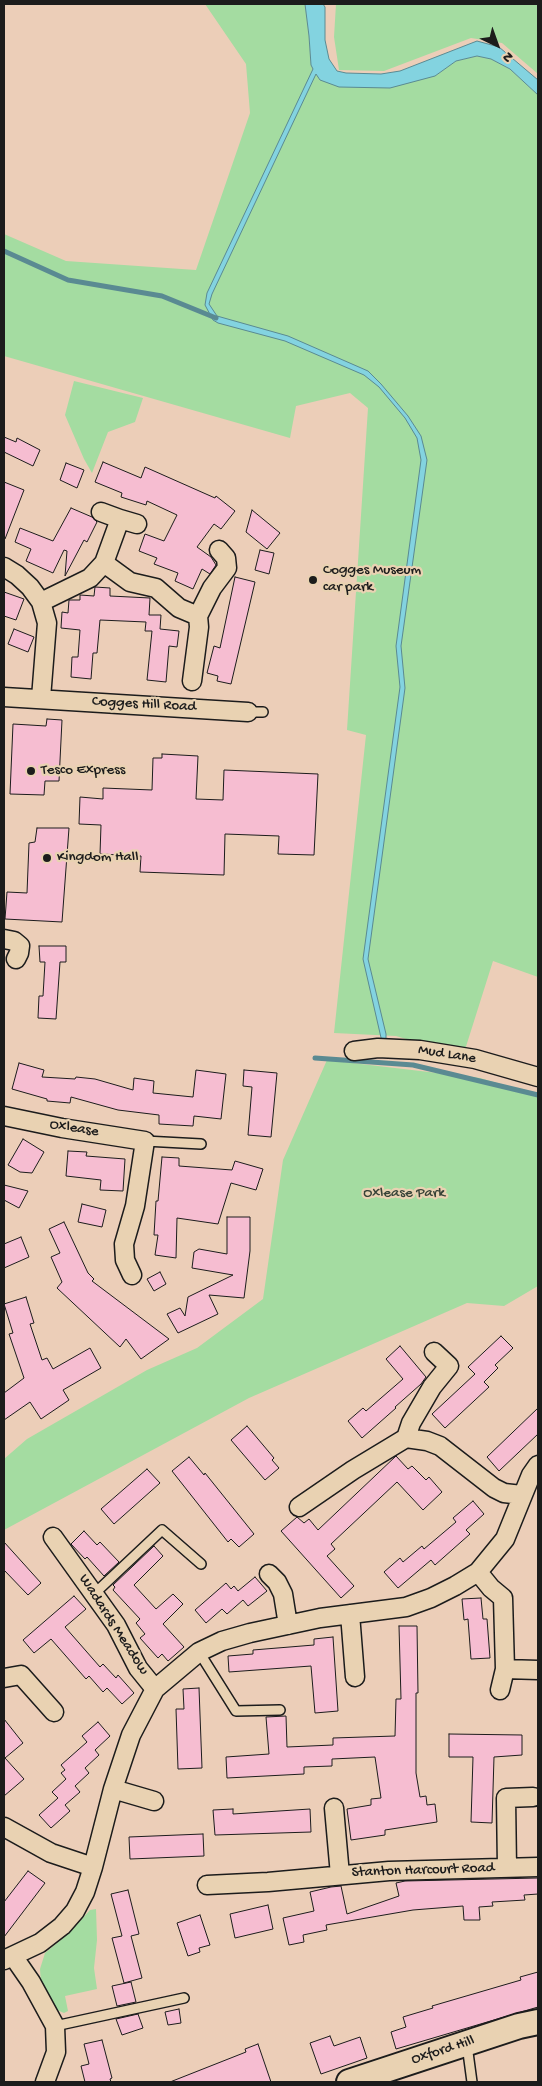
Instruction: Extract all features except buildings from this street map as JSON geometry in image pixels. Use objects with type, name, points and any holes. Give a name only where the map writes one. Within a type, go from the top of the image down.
[{"type":"main road","name":"Oxford Hill","points":[[349,2082],[466,2043],[538,2022]]},
{"type":"street","points":[[41,602],[90,578],[104,563],[128,521],[101,512]]},
{"type":"street","name":"Cogges Hill Road","points":[[192,681],[199,627],[198,616],[212,588],[227,568],[226,558],[219,550]]},
{"type":"street","points":[[104,563],[130,582],[156,588],[179,608],[198,616]]},
{"type":"street","points":[[4,568],[17,575],[41,602],[47,623],[41,698]]},
{"type":"street","name":"Cogges Hill Road","points":[[4,697],[255,712]]},
{"type":"street","points":[[4,940],[14,941],[20,946],[16,959]]},
{"type":"street","name":"Mud Lane","points":[[354,1051],[378,1048],[420,1050],[475,1059],[538,1076]]},
{"type":"street","name":"Oxlease","points":[[4,1116],[145,1140]]},
{"type":"street","points":[[132,1275],[125,1260],[124,1244],[135,1206],[145,1140]]},
{"type":"street","points":[[406,1438],[411,1423],[432,1387],[449,1366],[434,1352]]},
{"type":"street","points":[[299,1507],[353,1470],[406,1438],[427,1441],[440,1446],[494,1488],[504,1493],[522,1495]]},
{"type":"street","name":"Wadards Meadow","points":[[45,2082],[56,2052],[55,2026],[40,1997],[9,1958],[40,1943],[62,1926],[75,1911],[85,1892],[93,1867],[113,1790],[131,1735],[155,1688],[199,1652],[222,1641],[288,1625],[350,1614],[406,1607],[431,1598],[478,1572],[505,1539],[522,1495],[538,1465]]},
{"type":"street","name":"Wadards Meadow","points":[[53,1537],[116,1626],[138,1668],[155,1688]]},
{"type":"street","points":[[478,1572],[491,1588],[503,1598],[504,1669],[500,1690]]},
{"type":"street","points":[[270,1574],[277,1582],[283,1594],[288,1625]]},
{"type":"street","points":[[350,1614],[355,1677]]},
{"type":"street","points":[[504,1669],[538,1670]]},
{"type":"street","points":[[4,1678],[21,1675],[54,1712]]},
{"type":"street","points":[[113,1790],[154,1801]]},
{"type":"street","name":"Stanton Harcourt Road","points":[[507,1868],[506,1798],[532,1797]]},
{"type":"street","name":"Stanton Harcourt Road","points":[[334,1808],[340,1875]]},
{"type":"street","points":[[4,1827],[51,1852],[93,1867]]},
{"type":"street","name":"Stanton Harcourt Road","points":[[206,1885],[389,1871],[538,1867]]},
{"type":"lane","name":"Oxlease","points":[[145,1140],[201,1144]]},
{"type":"lane","points":[[94,1594],[162,1530],[201,1564]]},
{"type":"lane","points":[[199,1652],[236,1711],[280,1710]]},
{"type":"lane","points":[[55,2026],[184,1998]]},
{"type":"lane","points":[[466,2043],[472,2082]]},
{"type":"green space","points":[[205,4],[305,4],[311,65],[320,80],[435,76],[456,61],[477,56],[491,59],[510,69],[538,95],[538,977],[493,961],[463,1056],[396,1036],[334,1033],[366,735],[347,730],[368,408],[350,393],[296,406],[290,438],[4,356],[4,234],[66,261],[196,270],[250,113],[246,64]]},
{"type":"green space","points":[[336,4],[538,4],[538,74],[502,43],[471,38],[384,71],[339,70],[334,37]]},
{"type":"green space","points":[[74,381],[143,398],[135,422],[108,432],[92,473],[65,415]]},
{"type":"green space","name":"Oxlease Park","points":[[327,1060],[480,1078],[538,1095],[538,1286],[504,1306],[467,1303],[249,1398],[4,1530],[4,1459],[27,1439],[147,1370],[197,1348],[263,1299],[283,1160]]},
{"type":"green space","points":[[96,1909],[97,1940],[94,1968],[97,1989],[65,1996],[68,2011],[64,2013],[57,2010],[41,1983],[40,1969],[45,1953],[69,1933],[90,1910]]},
{"type":"water","points":[[305,4],[323,4],[325,7],[325,40],[329,59],[337,71],[381,74],[400,71],[477,41],[499,47],[538,80],[538,95],[510,69],[491,59],[477,56],[456,61],[435,76],[390,88],[339,87],[320,80],[316,74],[209,304],[217,316],[288,336],[368,371],[408,416],[421,436],[427,460],[401,646],[405,688],[368,959],[386,1034],[386,1044],[382,1042],[363,959],[400,687],[396,646],[421,460],[417,438],[405,418],[379,387],[364,375],[285,341],[218,323],[213,320],[205,305],[207,293],[313,69]]},
{"type":"waterway","points":[[4,251],[68,280],[162,296],[216,318]]},
{"type":"waterway","points":[[315,1058],[413,1065],[538,1095]]},
{"type":"place","name":"Cogges Museum car park","points":[[313,580]]},
{"type":"place","name":"Tesco Express","points":[[31,771]]},
{"type":"place","name":"Kingdom Hall","points":[[47,858]]}]
